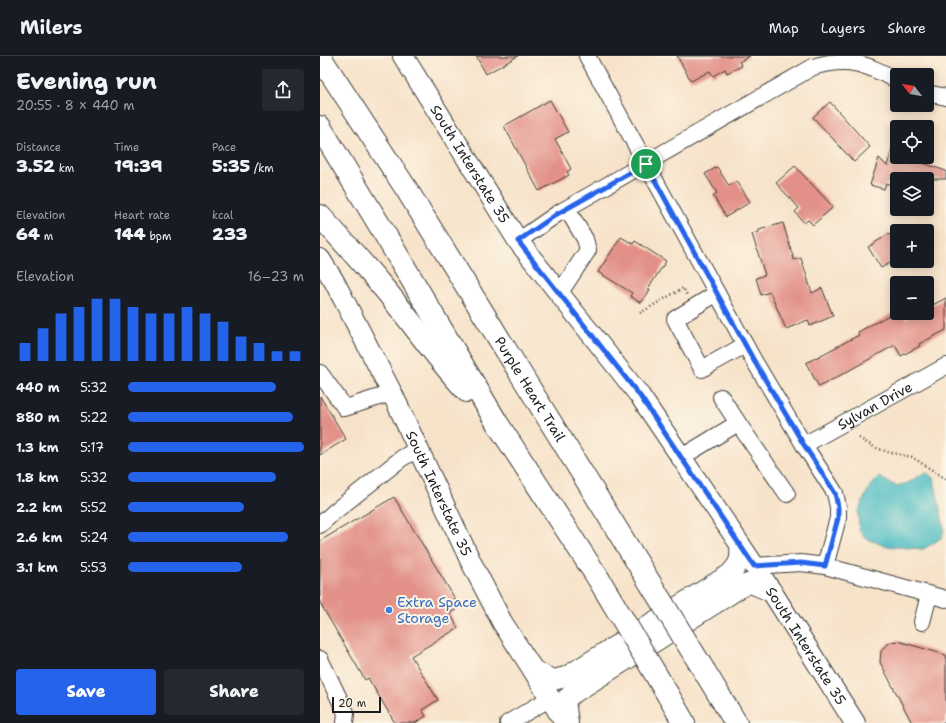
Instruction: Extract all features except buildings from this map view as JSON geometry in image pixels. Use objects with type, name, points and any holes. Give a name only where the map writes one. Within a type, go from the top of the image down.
[{"type":"highway","name":"Purple Heart Trail","points":[[320,57],[407,190],[736,723]]},
{"type":"highway","points":[[320,127],[497,423],[598,578],[684,723]]},
{"type":"highway","points":[[320,216],[386,291],[446,368],[497,423]]},
{"type":"main road","name":"South Interstate 35","points":[[403,56],[518,241],[640,396],[772,592],[855,723]]},
{"type":"main road","name":"South Interstate 35","points":[[320,259],[334,280],[392,393],[471,562],[502,622],[566,723]]},
{"type":"main road","points":[[533,670],[554,680],[566,677],[730,574],[738,565],[741,557],[740,545]]},
{"type":"main road","points":[[566,723],[565,700],[572,694],[744,585],[751,583],[772,592]]},
{"type":"street","points":[[587,56],[745,346],[804,445],[835,493],[838,507],[838,518],[825,566]]},
{"type":"street","points":[[518,241],[567,208],[813,67],[826,62],[838,60],[865,60],[890,76]]},
{"type":"street","points":[[934,94],[946,97]]},
{"type":"street","points":[[559,294],[588,250],[586,239],[567,208]]},
{"type":"street","points":[[717,293],[675,319],[702,369],[745,346]]},
{"type":"street","name":"Sylvan Drive","points":[[804,445],[946,366]]},
{"type":"street","points":[[320,373],[345,408],[392,393]]},
{"type":"street","points":[[721,397],[787,494]]},
{"type":"street","points":[[682,457],[738,423]]},
{"type":"street","points":[[320,525],[334,512],[402,458],[418,449]]},
{"type":"street","points":[[754,566],[801,563],[825,566],[946,599]]},
{"type":"street","points":[[922,622],[929,595]]},
{"type":"street","points":[[320,659],[346,713],[346,723]]},
{"type":"street","points":[[508,723],[550,699]]},
{"type":"path","points":[[640,313],[683,288],[694,308]]},
{"type":"path","points":[[859,438],[874,447],[888,452],[912,457],[946,479]]},
{"type":"water","points":[[927,473],[934,479],[944,529],[942,537],[923,549],[885,546],[865,538],[859,530],[858,512],[869,488],[879,477],[896,486],[908,483],[922,474]]},
{"type":"place","name":"Extra Space Storage","points":[[389,610]]},
{"type":"route","points":[[646,164],[753,359],[804,445],[835,493],[838,507],[838,518],[825,566],[801,563],[774,566],[754,566],[640,396],[518,241],[557,214],[646,164]]}]
